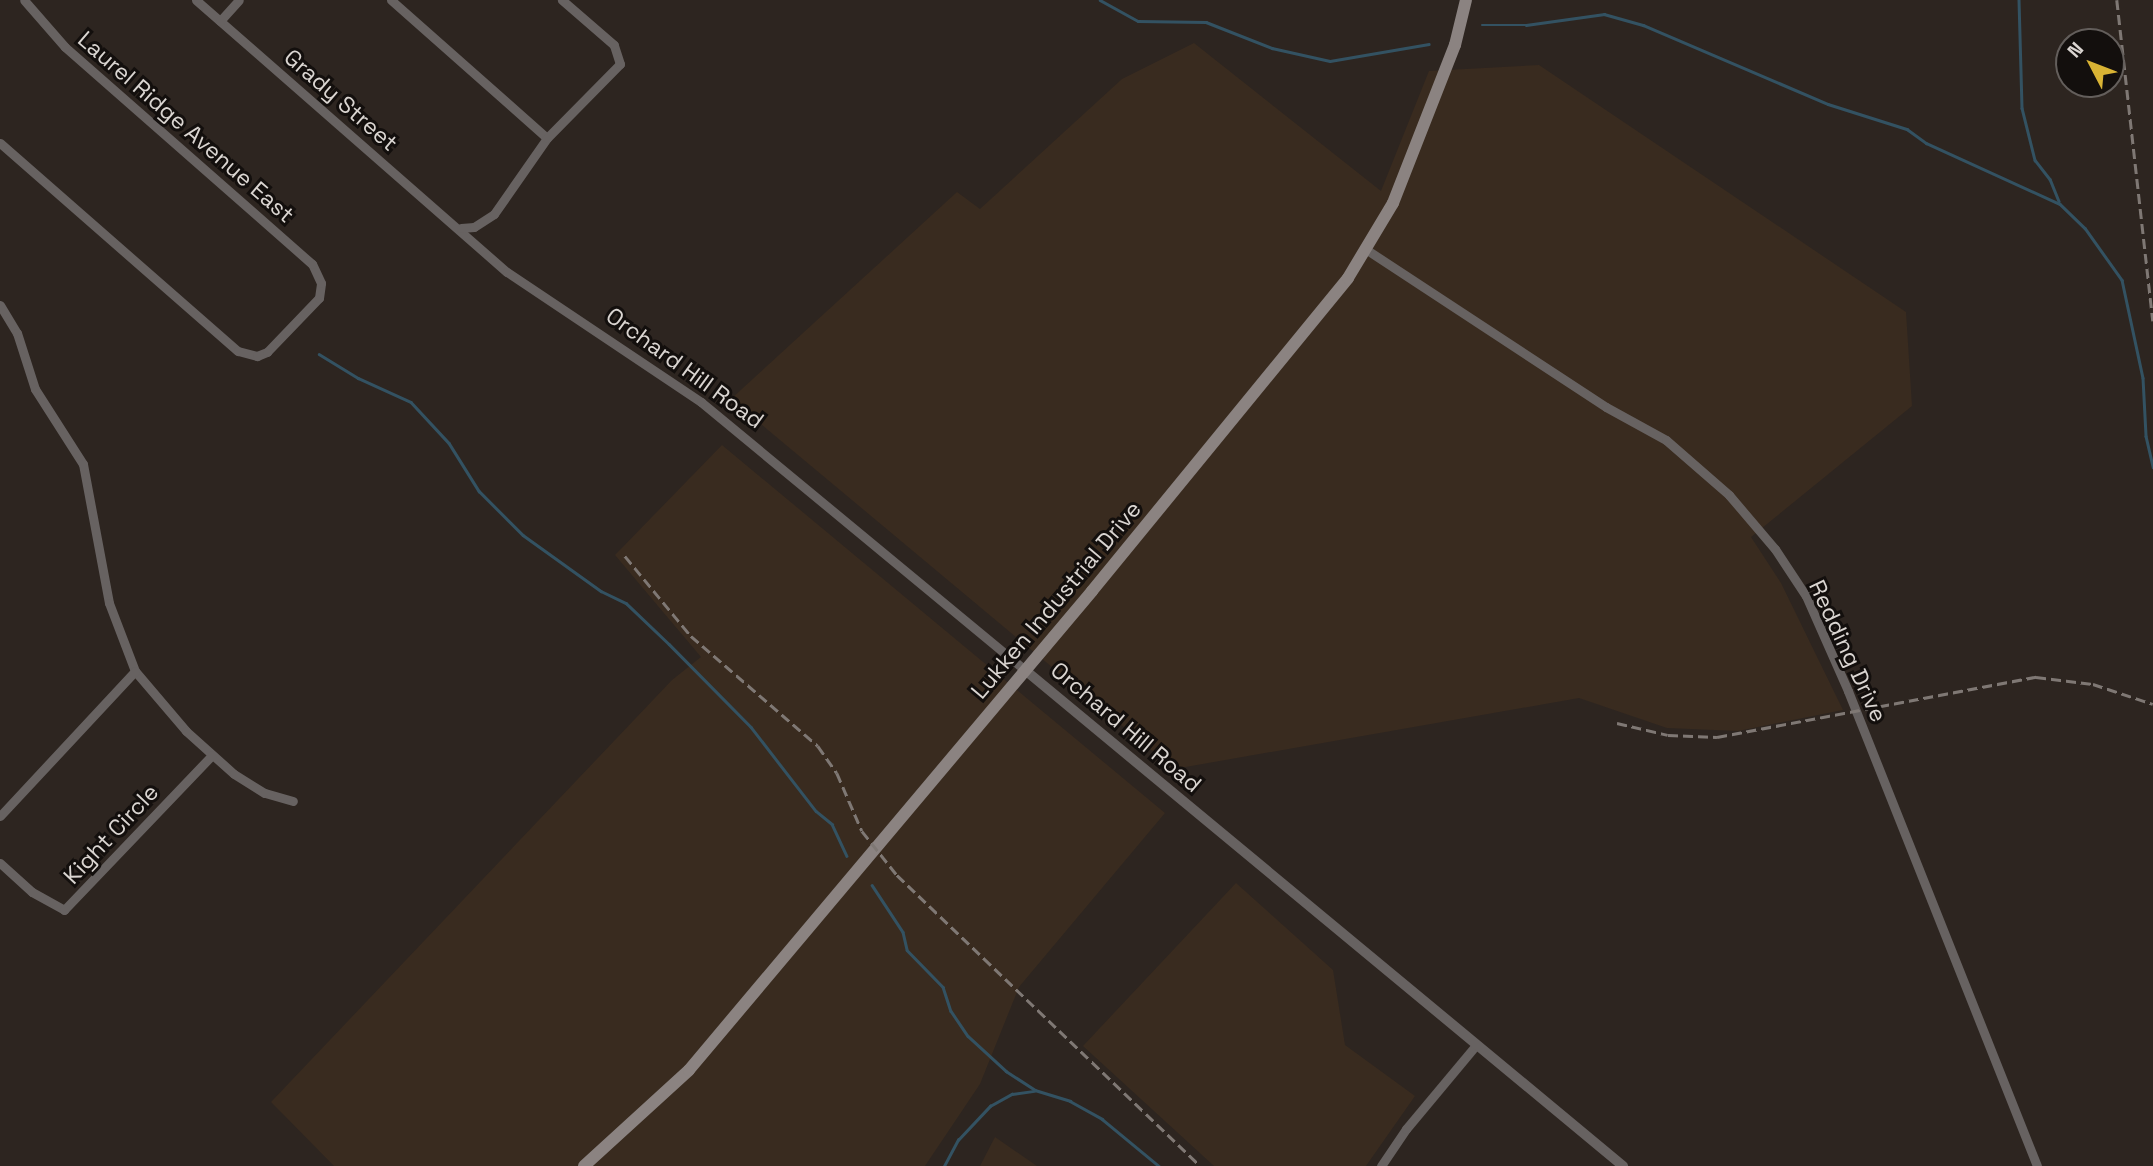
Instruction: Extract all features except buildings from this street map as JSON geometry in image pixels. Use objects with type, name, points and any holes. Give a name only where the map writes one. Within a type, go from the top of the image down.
[{"type":"main road","name":"Lukken Industrial Drive","points":[[584,1166],[689,1070],[1025,670],[1367,250],[1402,179],[1455,45],[1466,0]]},
{"type":"street","name":"Laurel Ridge Avenue East","points":[[0,143],[247,356],[267,352],[279,343],[319,298],[321,283],[312,264],[65,47],[34,4],[24,0]]},
{"type":"street","name":"Grady Street","points":[[196,0],[461,228]]},
{"type":"street","points":[[220,21],[239,0]]},
{"type":"street","points":[[391,0],[547,138]]},
{"type":"street","points":[[461,228],[474,228],[494,214],[547,138],[583,102],[621,57],[614,45],[562,0]]},
{"type":"street","name":"Orchard Hill Road","points":[[461,228],[507,272],[639,358],[750,439],[1623,1166]]},
{"type":"street","name":"Redding Drive","points":[[1367,250],[1605,407],[1666,440],[1729,495],[1774,549],[1805,596],[1848,691],[2037,1166]]},
{"type":"street","points":[[0,305],[17,333],[35,389],[83,464],[109,603],[135,671],[212,755],[265,793],[293,801]]},
{"type":"street","points":[[0,816],[135,671]]},
{"type":"street","name":"Kight Circle","points":[[0,863],[32,892],[64,910],[212,755]]},
{"type":"street","points":[[1381,1166],[1406,1129],[1476,1045]]},
{"type":"shaded area","points":[[1194,43],[1381,191],[1429,71],[1539,65],[1906,312],[1912,406],[1751,537],[1781,583],[1843,710],[1738,731],[1667,728],[1579,698],[1174,769],[731,399],[957,192],[980,209],[1122,79]]},
{"type":"shaded area","points":[[722,445],[1165,813],[1019,987],[980,1084],[925,1166],[334,1166],[271,1102],[672,680],[701,657],[615,555]]},
{"type":"shaded area","points":[[1236,883],[1333,970],[1345,1045],[1415,1096],[1366,1166],[1214,1166],[1083,1046]]},
{"type":"shaded area","points":[[995,1137],[1037,1166],[980,1166]]},
{"type":"waterway","points":[[1100,0],[1138,21],[1206,22],[1272,48],[1330,61],[1429,44]]},
{"type":"waterway","points":[[2019,0],[2022,108],[2035,160],[2050,179],[2059,201]]},
{"type":"waterway","points":[[1482,25],[1526,25],[1604,14],[1643,25],[1828,104],[1907,129],[1926,143],[2060,204],[2085,228],[2122,280],[2143,378],[2146,436],[2153,467]]},
{"type":"waterway","points":[[319,354],[358,378],[411,402],[449,443],[479,491],[523,535],[601,591],[626,603],[751,727],[816,811],[832,824],[847,856]]},
{"type":"waterway","points":[[872,885],[903,932],[907,950],[943,987],[951,1011],[968,1036],[1006,1071],[1035,1090],[1070,1101],[1102,1119],[1159,1166]]},
{"type":"waterway","points":[[944,1166],[958,1140],[990,1106],[1012,1094],[1034,1091]]},
{"type":"railway","points":[[2117,0],[2153,321]]},
{"type":"railway","points":[[625,556],[691,636],[818,746],[837,773],[862,831],[897,875],[1200,1166]]},
{"type":"railway","points":[[1617,723],[1668,735],[1717,737],[2036,677],[2093,684],[2153,704]]}]
